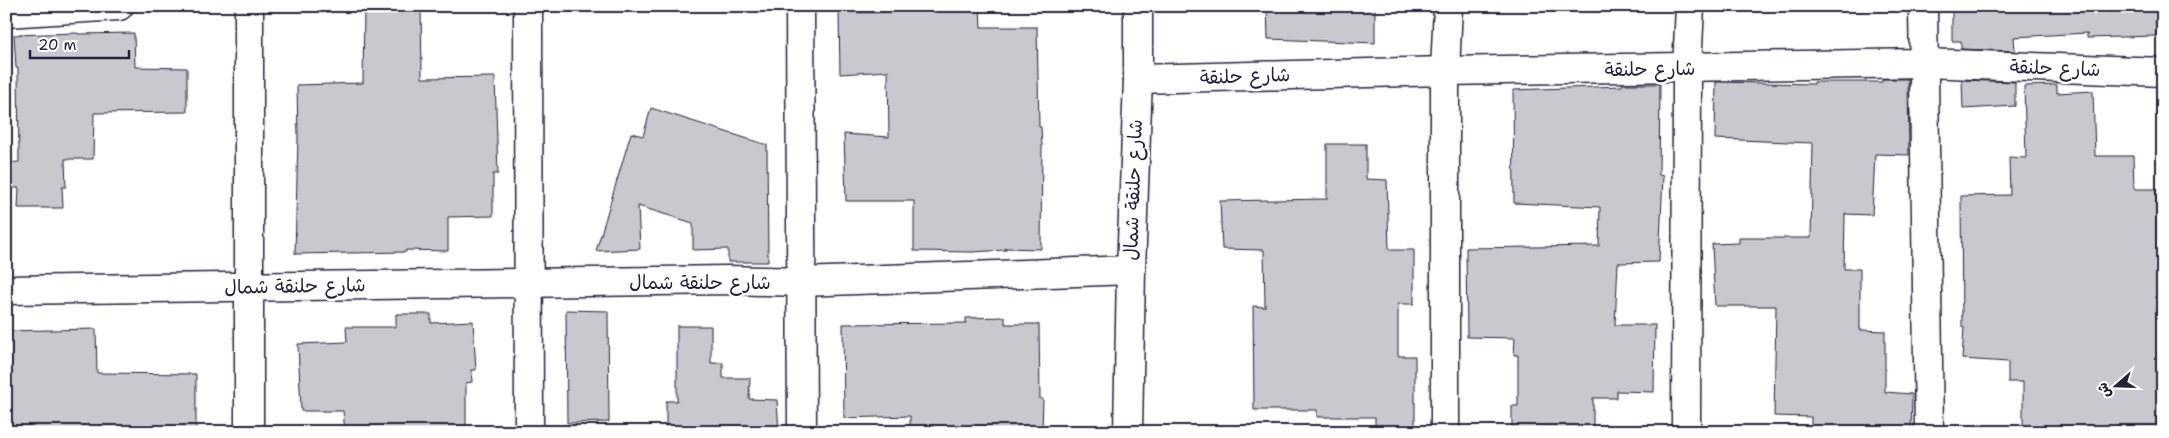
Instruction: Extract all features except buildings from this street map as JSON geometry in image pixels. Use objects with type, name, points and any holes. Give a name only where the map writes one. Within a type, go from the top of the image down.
[{"type":"street","points":[[6,13],[119,6]]},
{"type":"street","points":[[249,6],[249,432]]},
{"type":"street","points":[[528,6],[529,432]]},
{"type":"street","points":[[800,6],[802,432]]},
{"type":"street","name":"شارع حلنقة شمال","points":[[6,290],[728,280],[801,282],[1131,270],[1138,79],[1138,6]]},
{"type":"street","points":[[1445,432],[1445,71],[1448,6]]},
{"type":"street","points":[[1686,432],[1687,68],[1690,6]]},
{"type":"street","points":[[1923,6],[1929,432]]},
{"type":"street","name":"شارع حلنقة","points":[[1138,79],[1445,71],[1924,63],[2163,72]]},
{"type":"street","points":[[1128,432],[1131,270]]}]
